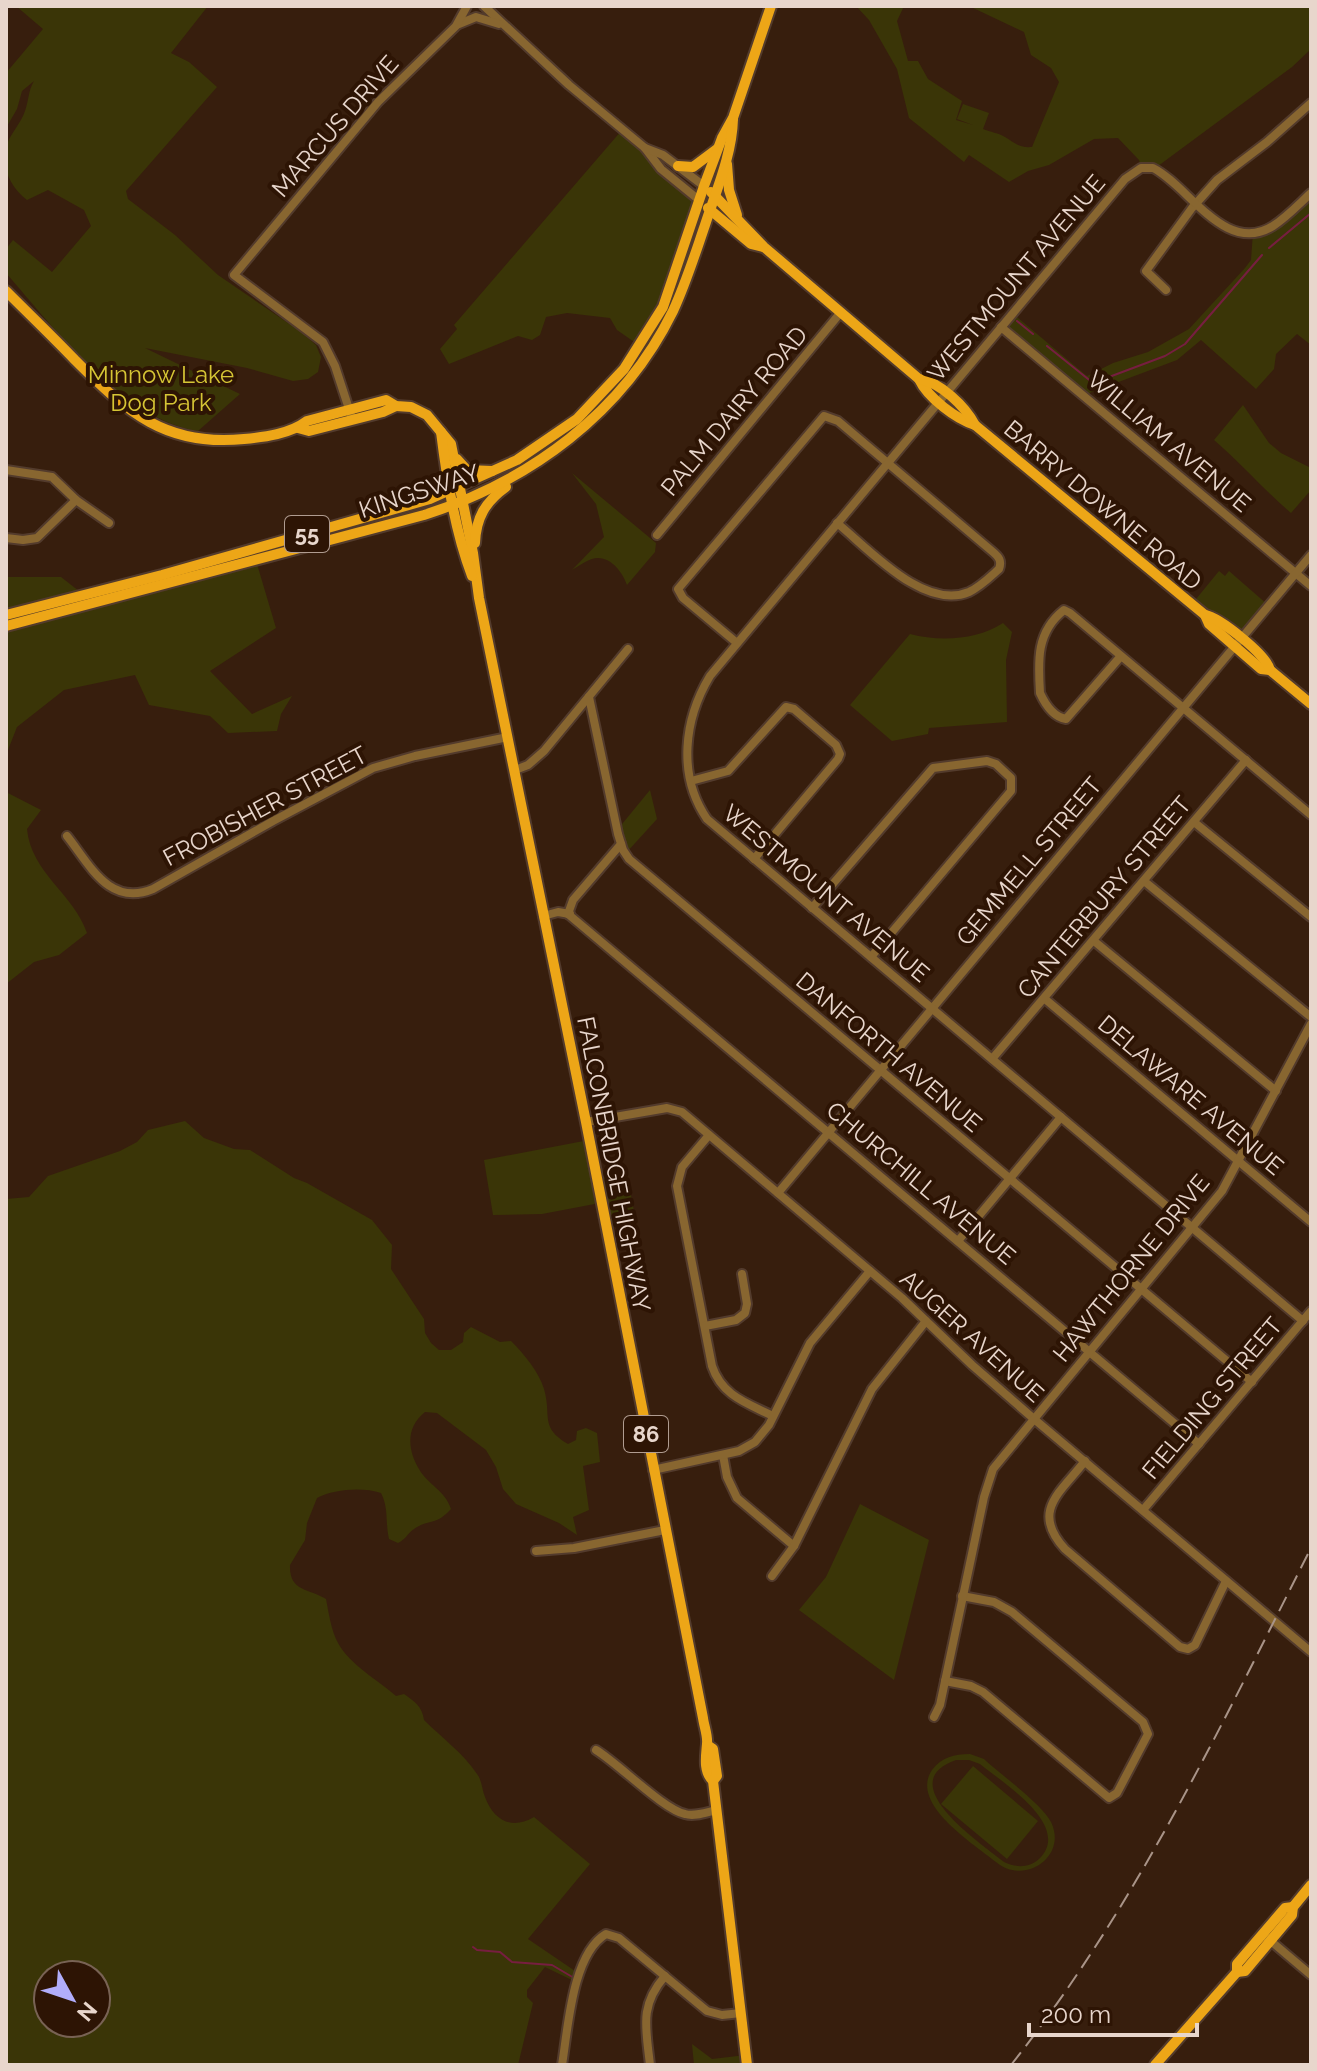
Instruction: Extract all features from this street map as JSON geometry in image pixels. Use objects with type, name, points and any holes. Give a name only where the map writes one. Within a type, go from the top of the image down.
[{"type":"main road","name":"KINGSWAY","points":[[6,615],[411,506],[495,472],[532,451],[577,419],[624,369],[663,307],[771,6]]},
{"type":"main road","name":"KINGSWAY","points":[[6,626],[402,521],[487,491],[547,457],[610,402],[640,366],[675,305],[733,141],[733,118]]},
{"type":"main road","points":[[678,166],[688,168],[698,164],[718,148]]},
{"type":"main road","points":[[727,159],[730,195],[743,223]]},
{"type":"main road","name":"BARRY DOWNE ROAD","points":[[704,186],[764,247],[919,379],[923,388],[969,413],[975,425],[1205,615],[1215,617],[1237,642],[1268,662],[1270,670],[1311,704]]},
{"type":"main road","name":"BARRY DOWNE ROAD","points":[[699,200],[751,244],[764,247]]},
{"type":"main road","points":[[6,291],[110,395],[162,430],[210,441],[263,437],[298,428],[307,421],[396,406],[419,411],[434,421],[451,444],[455,458],[455,490]]},
{"type":"main road","points":[[441,430],[455,490]]},
{"type":"main road","points":[[455,458],[467,470],[495,472]]},
{"type":"main road","points":[[473,553],[475,531],[483,510],[491,499],[528,468]]},
{"type":"main road","name":"FALCONBRIDGE HIGHWAY","points":[[455,490],[464,555],[478,592]]},
{"type":"main road","name":"FALCONBRIDGE HIGHWAY","points":[[457,503],[473,553],[478,592],[586,1122],[707,1745],[713,1749],[717,1776],[713,1781],[747,2065]]},
{"type":"main road","points":[[1155,2065],[1237,1972],[1245,1971],[1285,1908],[1293,1907],[1311,1885]]},
{"type":"street","name":"MARCUS DRIVE","points":[[351,414],[335,366],[323,342],[234,275],[378,102],[456,26],[467,6]]},
{"type":"street","name":"BARRY DOWNE ROAD","points":[[484,6],[569,85],[645,148],[661,169],[699,200]]},
{"type":"street","points":[[456,26],[476,17],[507,27]]},
{"type":"street","points":[[1166,290],[1150,277],[1147,268],[1196,203],[1217,180],[1311,103]]},
{"type":"street","name":"BARRY DOWNE ROAD","points":[[645,148],[663,155],[704,186]]},
{"type":"street","name":"WESTMOUNT AVENUE","points":[[1303,1321],[707,819],[697,802],[691,781],[687,748],[692,715],[710,676],[1114,190],[1135,171],[1147,167],[1158,171],[1227,228],[1253,232],[1276,223],[1311,193]]},
{"type":"street","name":"PALM DAIRY ROAD","points":[[657,535],[841,312]]},
{"type":"street","name":"WILLIAM AVENUE","points":[[1001,327],[1311,586]]},
{"type":"street","points":[[737,643],[679,594],[681,583],[819,419],[828,416],[838,421],[993,552],[999,558],[999,569],[972,591],[948,597],[935,595],[903,577],[837,523]]},
{"type":"street","points":[[6,470],[46,474],[109,523]]},
{"type":"street","points":[[6,538],[37,538],[76,500]]},
{"type":"street","name":"GEMMELL STREET","points":[[778,1193],[1311,555]]},
{"type":"street","points":[[1121,656],[1069,717],[1059,717],[1040,693],[1038,657],[1045,633],[1064,610],[1121,656],[1183,707],[1311,815]]},
{"type":"street","points":[[515,770],[536,760],[628,649]]},
{"type":"street","name":"DANFORTH AVENUE","points":[[589,697],[621,844],[633,863],[1252,1382]]},
{"type":"street","points":[[691,781],[728,771],[786,707],[794,709],[836,745],[840,754],[838,759],[754,859]]},
{"type":"street","name":"FROBISHER STREET","points":[[67,836],[109,887],[122,893],[138,894],[153,889],[373,768],[508,737]]},
{"type":"street","name":"CANTERBURY STREET","points":[[992,1059],[1246,760]]},
{"type":"street","points":[[812,908],[933,768],[987,761],[1003,769],[1011,778],[1011,791],[871,957]]},
{"type":"street","points":[[1194,822],[1311,917]]},
{"type":"street","points":[[543,916],[558,912],[568,914],[573,900],[621,844]]},
{"type":"street","points":[[1144,881],[1311,1017]]},
{"type":"street","name":"CHURCHILL AVENUE","points":[[568,914],[583,922],[1199,1444]]},
{"type":"street","points":[[1094,941],[1276,1091]]},
{"type":"street","name":"DELAWARE AVENUE","points":[[1045,999],[1311,1222]]},
{"type":"street","name":"HAWTHORNE DRIVE","points":[[934,1717],[940,1705],[991,1475],[1001,1457],[1222,1191],[1311,1024]]},
{"type":"street","name":"AUGER AVENUE","points":[[586,1122],[667,1108],[682,1112],[870,1271],[1034,1419],[1311,1652]]},
{"type":"street","points":[[958,1241],[1061,1117]]},
{"type":"street","points":[[709,1135],[682,1167],[677,1181],[712,1366],[721,1385],[733,1396],[773,1416]]},
{"type":"street","points":[[653,1470],[739,1451],[755,1442],[773,1416],[810,1343],[870,1271]]},
{"type":"street","points":[[705,1326],[736,1320],[745,1313],[747,1304],[742,1274]]},
{"type":"street","name":"FIELDING STREET","points":[[1143,1510],[1311,1311]]},
{"type":"street","points":[[772,1576],[794,1546],[872,1389],[926,1321]]},
{"type":"street","points":[[723,1455],[727,1477],[737,1498],[794,1546]]},
{"type":"street","points":[[1085,1461],[1052,1503],[1048,1517],[1050,1529],[1065,1549],[1177,1644],[1188,1649],[1195,1645],[1226,1581]]},
{"type":"street","points":[[536,1551],[574,1548],[665,1530]]},
{"type":"street","points":[[945,1681],[971,1686],[983,1692],[1103,1794],[1112,1798],[1148,1734],[1143,1722],[1012,1612],[994,1602],[962,1596]]},
{"type":"street","points":[[596,1750],[679,1813],[692,1815],[717,1810]]},
{"type":"street","points":[[562,2065],[577,1979],[582,1965],[599,1939],[606,1934],[614,1935],[707,2011],[722,2015],[741,2013]]},
{"type":"street","points":[[1267,1937],[1311,1975]]},
{"type":"street","points":[[650,2065],[646,2006],[665,1976]]},
{"type":"green space","name":"Minnow Lake Dog Park","points":[[16,6],[208,6],[171,53],[189,62],[217,87],[126,191],[128,199],[175,235],[218,275],[316,345],[321,357],[318,372],[308,379],[293,381],[247,368],[145,348],[240,394],[198,431],[170,423],[117,391],[68,344],[6,273],[6,249],[13,240],[52,272],[91,226],[84,210],[48,190],[27,200],[8,175],[5,160],[7,144],[23,115],[34,81],[22,91],[17,109],[6,128],[6,73],[43,29]]},
{"type":"green space","points":[[856,6],[904,6],[897,21],[908,61],[918,61],[928,79],[962,101],[956,120],[973,125],[957,119],[963,104],[989,113],[983,129],[1028,147],[1032,147],[1059,82],[1051,68],[1031,55],[1024,32],[969,6],[1311,6],[1311,49],[1292,67],[1154,169],[1141,167],[1139,160],[1118,138],[1094,139],[1049,165],[1028,171],[1009,182],[969,155],[964,162],[909,118],[897,69],[869,20]]},
{"type":"green space","points":[[622,130],[699,200],[674,276],[640,346],[617,330],[610,318],[567,313],[546,317],[540,335],[532,340],[518,336],[449,364],[440,349],[457,329],[454,325]]},
{"type":"green space","points":[[1311,193],[1311,345],[1297,334],[1276,354],[1274,369],[1256,389],[1201,340],[1177,360],[1084,395],[1001,326],[1012,313],[1087,376],[1113,363],[1148,352],[1189,329],[1245,268],[1251,260],[1253,232],[1268,228]]},
{"type":"green space","points":[[1243,405],[1269,443],[1281,453],[1311,468],[1311,490],[1291,513],[1214,440]]},
{"type":"green space","points":[[572,473],[656,543],[655,552],[627,585],[616,567],[603,559],[591,559],[572,570],[604,537],[596,504]]},
{"type":"green space","points":[[257,564],[276,628],[210,671],[252,714],[292,696],[281,714],[277,731],[228,733],[210,716],[149,705],[135,675],[64,690],[17,727],[6,755],[6,626]]},
{"type":"green space","points":[[1219,571],[1225,576],[1229,571],[1268,605],[1240,638],[1192,604]]},
{"type":"green space","points":[[6,577],[61,577],[84,595],[6,614]]},
{"type":"green space","points":[[1003,623],[1012,632],[1006,660],[1007,722],[929,728],[928,734],[892,741],[850,705],[910,634],[958,638],[982,633]]},
{"type":"green space","points":[[650,790],[657,819],[626,853],[618,829]]},
{"type":"green space","points":[[6,792],[41,810],[27,829],[30,845],[44,871],[73,906],[87,933],[59,955],[34,962],[6,984]]},
{"type":"green space","points":[[185,1121],[204,1138],[234,1149],[250,1150],[372,1220],[392,1245],[391,1269],[424,1319],[425,1333],[431,1343],[439,1350],[451,1350],[463,1342],[464,1333],[471,1327],[500,1342],[511,1341],[542,1383],[553,1432],[568,1444],[576,1440],[577,1431],[586,1428],[597,1433],[600,1462],[583,1466],[589,1510],[573,1517],[577,1535],[559,1523],[516,1504],[503,1489],[486,1450],[437,1413],[425,1412],[414,1424],[410,1439],[412,1454],[423,1475],[445,1497],[451,1509],[441,1518],[414,1529],[398,1543],[389,1539],[381,1493],[357,1490],[324,1495],[317,1498],[307,1523],[305,1540],[290,1565],[296,1585],[326,1599],[330,1622],[343,1651],[396,1696],[404,1694],[417,1705],[424,1720],[477,1774],[493,1812],[511,1823],[534,1817],[590,1864],[528,1939],[578,1973],[576,1982],[545,1967],[527,1990],[527,1997],[533,2003],[518,2065],[6,2065],[6,1199],[29,1197],[48,1176],[137,1142],[148,1130]]},
{"type":"green space","points":[[589,1140],[595,1175],[626,1169],[636,1222],[606,1228],[600,1203],[542,1214],[493,1215],[484,1160]]},
{"type":"green space","points":[[860,1504],[929,1540],[894,1680],[799,1610],[826,1577]]},
{"type":"green space","points":[[970,1754],[984,1759],[1030,1798],[1051,1822],[1054,1846],[1040,1864],[1019,1871],[1007,1869],[960,1834],[936,1809],[927,1783],[932,1770],[944,1759]],"holes":[[[956,1760],[980,1764],[1018,1794],[1041,1819],[1047,1833],[1047,1846],[1035,1862],[1022,1866],[1004,1862],[962,1828],[936,1798],[933,1783],[938,1770]]]},
{"type":"green space","points":[[973,1766],[1038,1821],[1007,1859],[941,1804]]},
{"type":"green space","points":[[692,2044],[712,2059],[746,2055],[747,2065],[694,2065]]},
{"type":"waterway","points":[[1269,248],[1311,213]]},
{"type":"waterway","points":[[1047,346],[1093,383],[1165,356],[1185,344],[1262,255]]},
{"type":"waterway","points":[[1017,321],[1033,334]]},
{"type":"waterway","points":[[473,1947],[500,1952],[512,1962],[552,1965],[574,1978]]},
{"type":"railway","points":[[1011,2065],[1056,2005],[1137,1880],[1209,1748],[1311,1548]]}]
